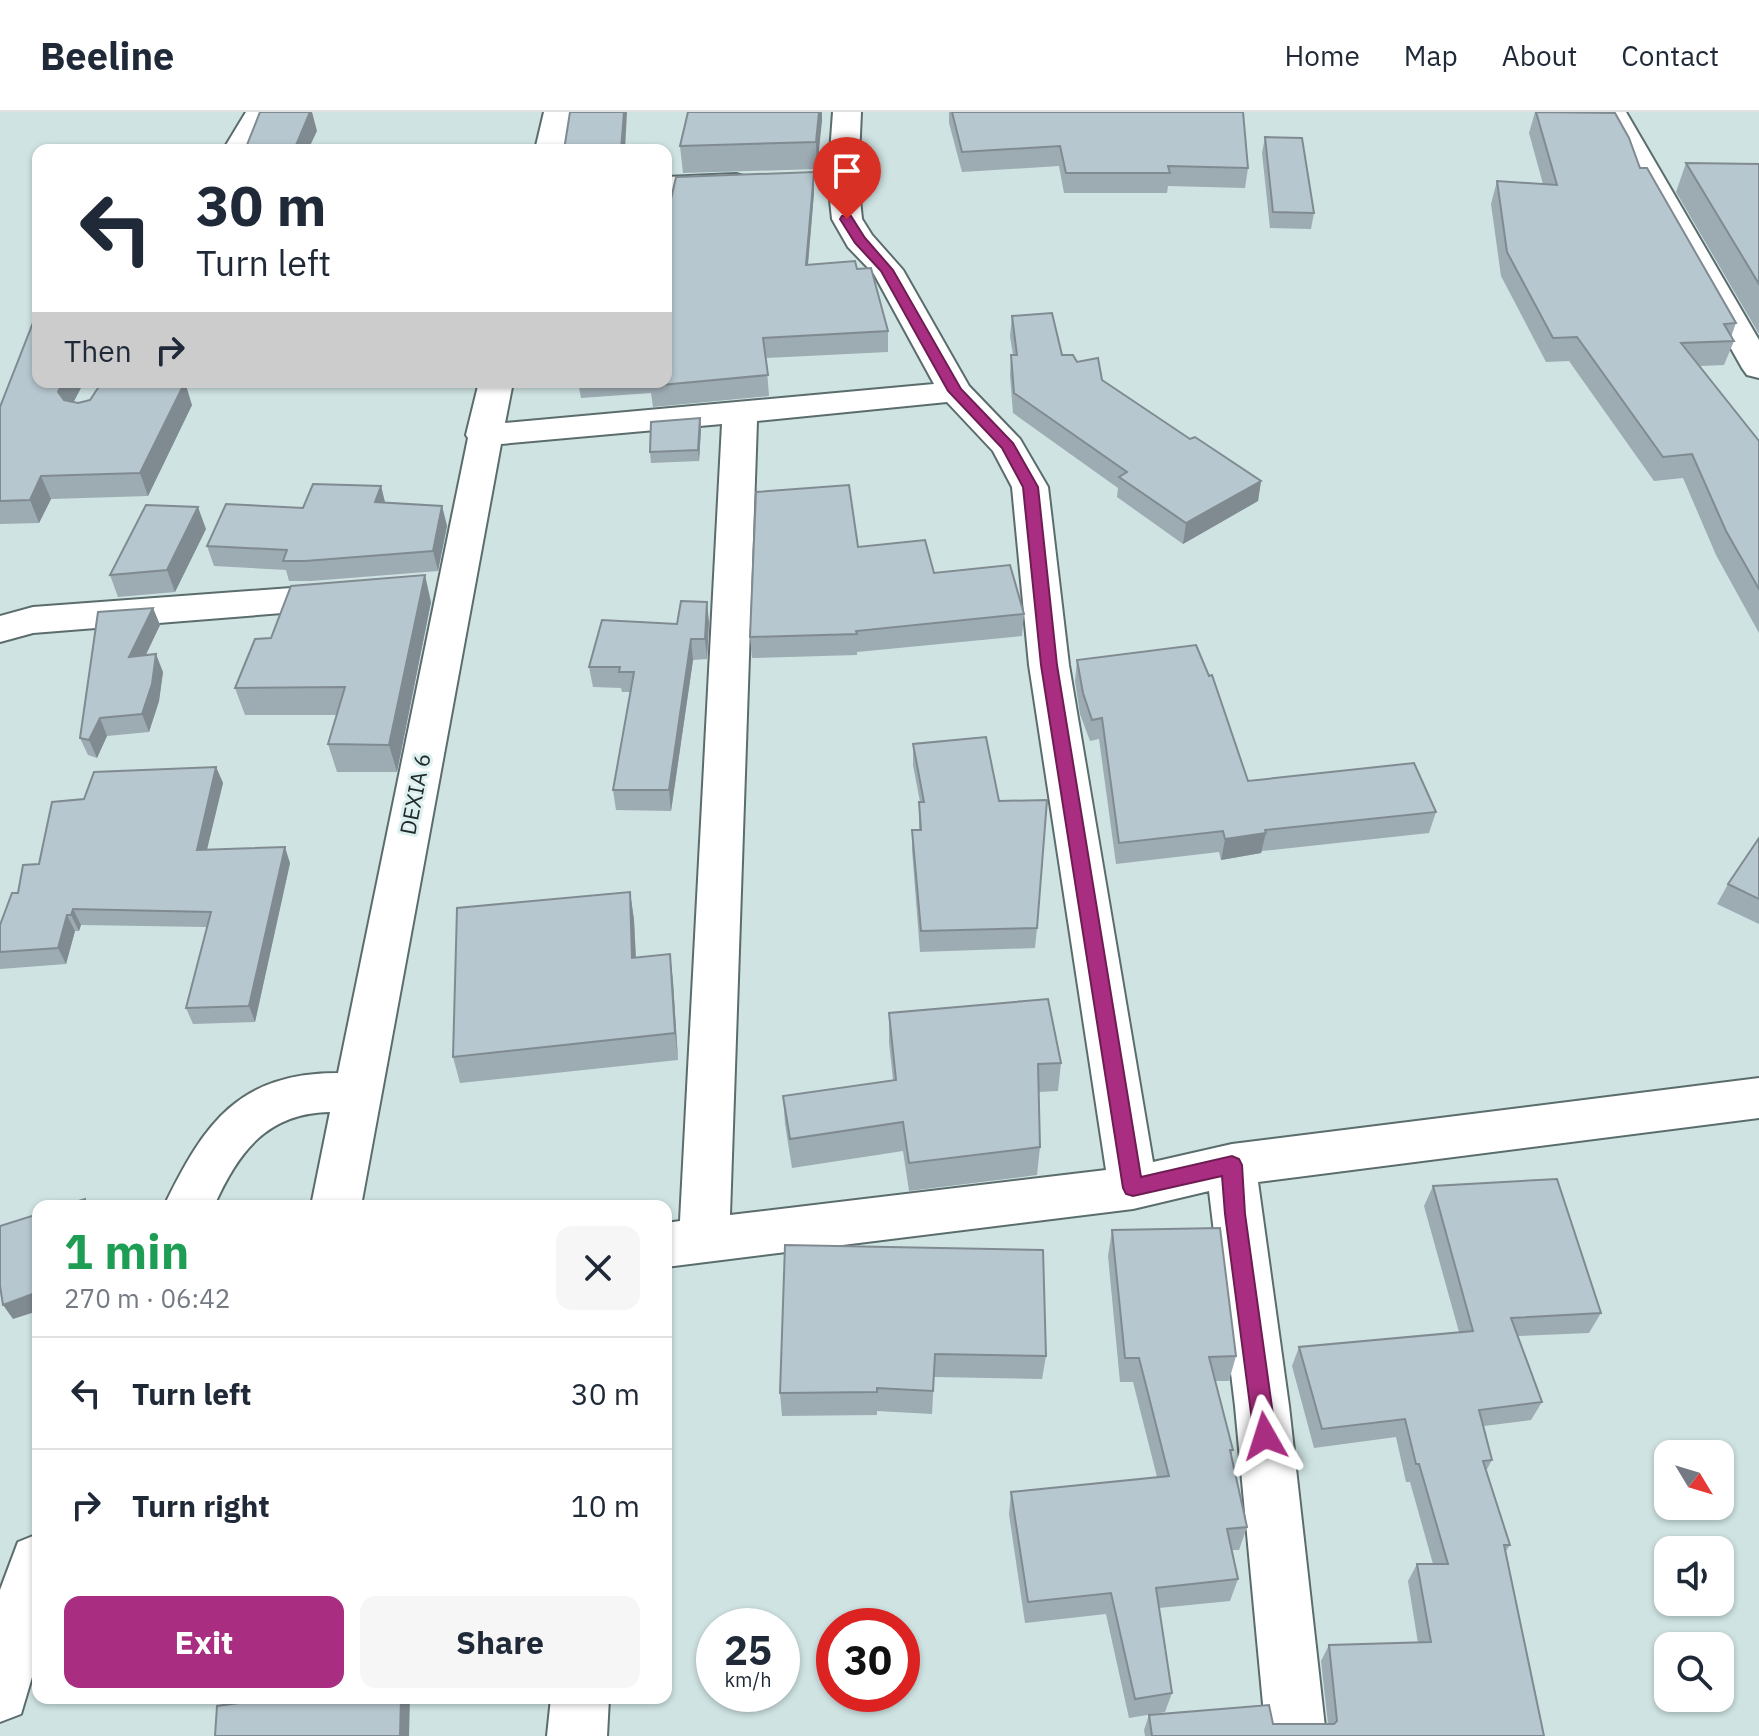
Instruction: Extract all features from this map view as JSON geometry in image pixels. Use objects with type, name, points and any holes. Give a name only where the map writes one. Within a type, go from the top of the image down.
[{"type":"street","points":[[241,144],[260,112]]},
{"type":"street","points":[[551,144],[558,112]]},
{"type":"street","points":[[847,112],[843,180],[847,219],[859,240],[887,270],[955,391],[1008,446],[1030,487],[1049,665],[1133,1188]]},
{"type":"street","points":[[1612,112],[1759,368]]},
{"type":"street","points":[[812,181],[843,180]]},
{"type":"street","points":[[672,186],[765,182]]},
{"type":"street","name":"DEXIA 6","points":[[337,1200],[358,1092],[439,586],[495,388]]},
{"type":"street","points":[[483,435],[955,391]]},
{"type":"street","points":[[740,413],[685,1243],[1133,1188],[1232,1165],[1759,1098]]},
{"type":"street","points":[[0,629],[33,620],[375,593]]},
{"type":"street","points":[[192,1200],[209,1162],[235,1127],[267,1104],[297,1095],[358,1092]]},
{"type":"street","points":[[1232,1165],[1235,1214],[1262,1406],[1296,1736]]},
{"type":"street","points":[[0,1693],[32,1580]]},
{"type":"street","points":[[577,1736],[580,1704]]},
{"type":"building","points":[[260,112],[310,112],[297,144],[247,144]]},
{"type":"building","points":[[570,112],[624,112],[621,144],[565,144]]},
{"type":"building","points":[[688,112],[819,112],[816,142],[680,146]]},
{"type":"building","points":[[952,112],[1243,112],[1248,168],[1168,166],[1170,173],[1066,173],[1060,146],[962,152]]},
{"type":"building","points":[[1536,112],[1615,113],[1629,138],[1640,168],[1647,168],[1736,323],[1724,324],[1734,341],[1681,343],[1759,441],[1759,589],[1726,531],[1692,454],[1663,457],[1577,337],[1553,338],[1507,252],[1497,181],[1557,185]]},
{"type":"building","points":[[1265,137],[1302,138],[1314,213],[1273,212]]},
{"type":"building","points":[[1686,163],[1759,164],[1759,284]]},
{"type":"building","points":[[814,172],[806,265],[855,261],[857,269],[871,268],[888,331],[763,338],[768,375],[672,384],[672,195],[676,177]]},
{"type":"building","points":[[1052,313],[1062,355],[1073,355],[1077,362],[1098,358],[1102,380],[1190,439],[1195,437],[1261,481],[1186,523],[1119,477],[1127,472],[1014,393],[1011,355],[1017,355],[1012,316]]},
{"type":"building","points":[[32,325],[32,388],[60,388],[58,392],[64,400],[78,403],[90,400],[98,388],[182,388],[140,473],[41,476],[30,500],[0,501],[0,407]]},
{"type":"building","points":[[700,418],[698,450],[650,452],[651,422]]},
{"type":"building","points":[[313,484],[381,486],[375,502],[442,506],[433,551],[283,561],[287,550],[207,546],[226,504],[303,508]]},
{"type":"building","points":[[849,485],[858,547],[925,540],[934,573],[1010,565],[1024,614],[856,631],[857,634],[750,637],[756,492]]},
{"type":"building","points":[[146,505],[198,507],[167,570],[110,575]]},
{"type":"building","points":[[425,575],[389,745],[328,744],[345,687],[235,688],[255,639],[271,638],[291,586]]},
{"type":"building","points":[[681,601],[707,602],[705,639],[691,639],[669,790],[613,790],[634,672],[619,672],[620,667],[589,667],[602,620],[677,624]]},
{"type":"building","points":[[153,608],[129,657],[156,654],[152,684],[142,714],[100,718],[89,740],[80,738],[98,612]]},
{"type":"building","points":[[1196,645],[1209,676],[1212,675],[1248,781],[1414,763],[1436,812],[1265,830],[1266,833],[1225,839],[1223,831],[1119,843],[1102,718],[1092,720],[1077,660]]},
{"type":"building","points":[[986,737],[999,801],[1047,800],[1037,928],[921,931],[912,830],[921,830],[919,802],[924,802],[913,744]]},
{"type":"building","points":[[216,767],[197,850],[285,847],[249,1006],[186,1008],[211,912],[73,909],[71,915],[67,915],[58,948],[0,952],[0,925],[12,893],[18,893],[23,865],[39,864],[52,802],[84,799],[94,772]]},
{"type":"building","points":[[1759,838],[1759,899],[1728,884]]},
{"type":"building","points":[[630,892],[632,958],[670,954],[675,1033],[453,1057],[457,908]]},
{"type":"building","points":[[1048,999],[1061,1063],[1038,1064],[1040,1147],[909,1163],[903,1122],[790,1139],[783,1096],[896,1080],[889,1013]]},
{"type":"building","points":[[1557,1179],[1601,1313],[1511,1318],[1542,1402],[1479,1410],[1492,1460],[1483,1461],[1510,1545],[1504,1545],[1544,1736],[1152,1736],[1149,1715],[1269,1705],[1273,1724],[1334,1724],[1337,1721],[1329,1645],[1431,1642],[1417,1564],[1448,1564],[1405,1419],[1322,1429],[1299,1347],[1473,1331],[1433,1186]]},
{"type":"building","points":[[32,1216],[32,1294],[3,1305],[0,1286],[0,1226]]},
{"type":"building","points":[[1220,1228],[1236,1356],[1209,1357],[1233,1450],[1230,1450],[1247,1527],[1227,1529],[1238,1579],[1156,1588],[1172,1693],[1135,1699],[1111,1593],[1028,1602],[1011,1492],[1169,1476],[1139,1358],[1125,1358],[1112,1230]]},
{"type":"building","points":[[785,1245],[1043,1250],[1046,1356],[935,1354],[933,1391],[877,1388],[877,1392],[780,1393]]},
{"type":"building","points":[[401,1704],[400,1736],[215,1736],[217,1706]]},
{"type":"route","points":[[847,219],[859,240],[887,270],[955,391],[1008,446],[1030,487],[1049,665],[1133,1188],[1191,1172],[1232,1165],[1235,1214],[1265,1436]]}]
